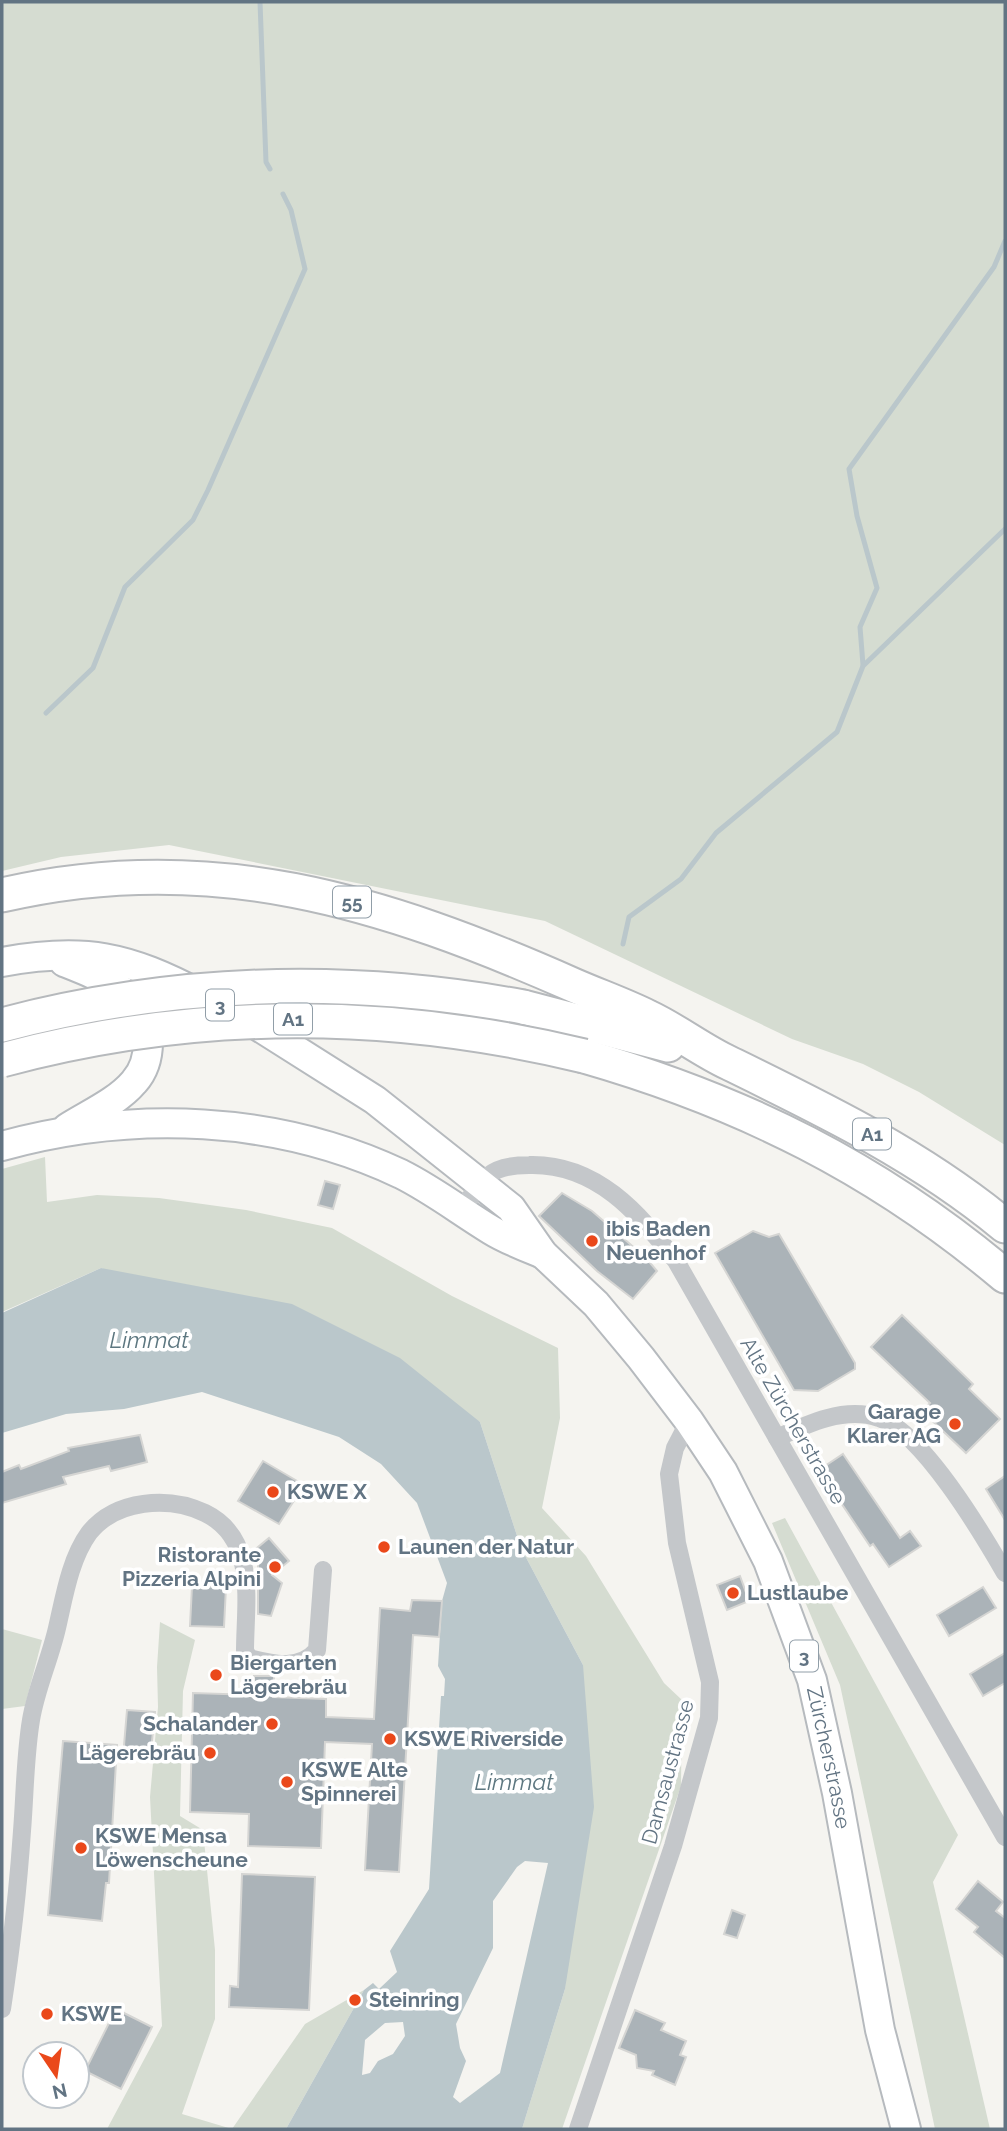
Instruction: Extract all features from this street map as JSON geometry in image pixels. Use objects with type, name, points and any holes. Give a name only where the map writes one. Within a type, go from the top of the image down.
[{"type":"highway","name":"55","points":[[2,895],[94,879],[197,877],[285,888],[351,902],[448,932],[500,953],[649,1017],[727,1062]]},
{"type":"highway","name":"A1","points":[[2,1025],[133,998],[288,986],[388,989],[523,1007],[593,1023],[727,1062],[801,1096],[879,1138],[963,1194],[1005,1226]]},
{"type":"highway","name":"A1","points":[[2,1060],[138,1031],[288,1019],[436,1027],[498,1037],[584,1056],[704,1095],[818,1147],[911,1203],[1005,1276]]},
{"type":"main road","name":"3","points":[[2,962],[90,954],[127,962],[165,976],[221,1005],[355,1086],[482,1183],[511,1208],[543,1254]]},
{"type":"main road","points":[[49,956],[106,979],[124,992],[138,1007],[148,1034],[146,1060],[136,1081],[119,1097],[59,1133]]},
{"type":"main road","name":"3","points":[[2,1146],[112,1125],[173,1123],[261,1130],[307,1140],[369,1161],[436,1193],[492,1231],[543,1254]]},
{"type":"main road","name":"Zürcherstrasse","points":[[543,1254],[596,1304],[689,1421],[723,1472],[757,1536],[803,1651],[827,1742],[875,2004],[906,2129]]},
{"type":"street","name":"Alte Zürcherstrasse","points":[[461,1209],[482,1183],[495,1172],[517,1165],[564,1168],[610,1190],[635,1209],[676,1261],[1005,1838]]},
{"type":"street","points":[[777,1438],[833,1417],[859,1414],[894,1424],[912,1440],[944,1480],[1005,1573]]},
{"type":"street","name":"Damsaustrasse","points":[[578,2129],[673,1846],[709,1718],[710,1682],[677,1542],[669,1474],[675,1448],[689,1421]]},
{"type":"street","points":[[2,2009],[16,1910],[31,1719],[64,1595],[81,1548],[90,1533],[112,1514],[135,1505],[173,1504],[191,1507],[216,1519],[233,1536],[244,1559],[245,1651],[248,1658],[268,1663],[294,1665],[311,1657],[317,1650],[323,1570]]},
{"type":"shaded area","points":[[2,2],[1005,2],[1005,1145],[919,1092],[863,1064],[792,1039],[545,921],[169,845],[61,857],[2,871]]},
{"type":"shaded area","points":[[45,1157],[47,1202],[97,1195],[159,1198],[246,1210],[332,1228],[452,1296],[558,1348],[560,1418],[542,1508],[586,1556],[664,1683],[682,1700],[681,1786],[562,2129],[522,2129],[565,1989],[583,1665],[521,1548],[480,1422],[101,1268],[2,1312],[2,1169]]},
{"type":"shaded area","points":[[785,1518],[958,1835],[933,1882],[990,2129],[935,2129],[840,1685],[772,1523]]},
{"type":"shaded area","points":[[160,1622],[195,1640],[183,1691],[180,1816],[203,1830],[215,1950],[215,2019],[182,2114],[232,2129],[107,2129],[162,2026],[150,1797],[158,1707]]},
{"type":"shaded area","points":[[2,1629],[42,1640],[25,1706],[2,1709]]},
{"type":"shaded area","points":[[364,1990],[286,2129],[232,2129],[305,2024]]},
{"type":"water","name":"Limmat","points":[[101,1268],[292,1304],[400,1358],[480,1422],[521,1548],[583,1665],[594,1807],[565,1989],[522,2129],[286,2129],[364,1990],[373,1983],[379,1989],[397,1972],[390,1951],[429,1889],[441,1696],[444,1696],[445,1679],[438,1666],[442,1601],[447,1583],[417,1503],[381,1464],[339,1437],[202,1392],[124,1409],[66,1414],[2,1433],[2,1313]],"holes":[[[525,1861],[548,1863],[500,2073],[460,2103],[453,2097],[466,2061],[460,2048],[456,2024],[493,1948],[493,1901],[517,1867]],[[403,2022],[405,2036],[393,2054],[378,2061],[370,2073],[362,2075],[365,2040],[385,2023]]]},
{"type":"building","points":[[325,1181],[340,1185],[333,1209],[318,1205]]},
{"type":"building","points":[[562,1193],[592,1211],[657,1271],[633,1299],[597,1271],[539,1216]]},
{"type":"building","points":[[753,1231],[769,1237],[779,1234],[855,1363],[855,1369],[818,1391],[794,1390],[715,1253]]},
{"type":"building","points":[[902,1315],[973,1384],[969,1389],[1000,1419],[966,1453],[922,1411],[930,1403],[871,1347]]},
{"type":"building","points":[[140,1435],[147,1462],[111,1471],[109,1466],[63,1477],[66,1484],[2,1503],[2,1472],[19,1465],[21,1469],[69,1451],[68,1448]]},
{"type":"building","points":[[843,1454],[900,1538],[910,1531],[921,1546],[889,1567],[873,1544],[870,1546],[819,1470]]},
{"type":"building","points":[[263,1461],[304,1485],[279,1524],[238,1501]]},
{"type":"building","points":[[1005,1476],[1005,1520],[986,1489]]},
{"type":"building","points":[[269,1538],[289,1561],[272,1575],[282,1583],[271,1616],[258,1614],[258,1559],[252,1552]]},
{"type":"building","name":"Lustlaube","points":[[740,1576],[749,1601],[727,1610],[717,1585]]},
{"type":"building","points":[[192,1586],[226,1587],[224,1627],[190,1626]]},
{"type":"building","points":[[983,1587],[996,1608],[949,1636],[937,1615]]},
{"type":"building","points":[[412,1600],[442,1601],[439,1637],[413,1635],[399,1872],[365,1870],[372,1744],[325,1742],[321,1848],[248,1846],[249,1814],[190,1812],[193,1693],[254,1695],[254,1676],[274,1676],[273,1697],[326,1699],[326,1717],[374,1719],[380,1608],[410,1611]]},
{"type":"building","points":[[1005,1653],[1005,1683],[983,1696],[970,1674]]},
{"type":"building","points":[[127,1710],[155,1712],[150,1760],[123,1757]]},
{"type":"building","name":"KSWE Mensa Löwenscheune","points":[[63,1741],[117,1745],[109,1883],[106,1883],[102,1921],[48,1915]]},
{"type":"building","points":[[242,1874],[315,1877],[309,2010],[229,2007],[230,1986],[238,1987]]},
{"type":"building","points":[[978,1881],[1003,1902],[996,1911],[1005,1918],[1005,1958],[974,1932],[978,1927],[956,1909]]},
{"type":"building","points":[[732,1910],[745,1915],[737,1938],[724,1934]]},
{"type":"building","points":[[116,2009],[152,2027],[121,2089],[91,2074],[91,2059]]},
{"type":"building","points":[[635,2010],[665,2023],[661,2030],[686,2041],[680,2055],[686,2057],[675,2085],[652,2075],[654,2071],[637,2068],[636,2055],[619,2048]]},
{"type":"waterway","points":[[260,2],[266,162],[270,169]]},
{"type":"waterway","points":[[46,713],[93,668],[125,587],[193,520],[208,490],[305,269],[291,210],[283,194]]},
{"type":"waterway","points":[[863,665],[860,627],[877,588],[857,516],[849,469],[994,267],[1005,241]]},
{"type":"waterway","points":[[623,944],[629,917],[681,879],[716,833],[837,732],[863,666],[1005,529]]},
{"type":"place","name":"ibis Baden Neuenhof","points":[[592,1241]]},
{"type":"place","name":"Garage Klarer AG","points":[[955,1424]]},
{"type":"place","name":"KSWE X","points":[[273,1492]]},
{"type":"place","name":"Launen der Natur","points":[[384,1547]]},
{"type":"place","name":"Ristorante Pizzeria Alpini","points":[[275,1567]]},
{"type":"place","name":"Lustlaube","points":[[733,1593]]},
{"type":"place","name":"Biergarten Lägerebräu","points":[[216,1675]]},
{"type":"place","name":"Schalander","points":[[272,1724]]},
{"type":"place","name":"KSWE Riverside","points":[[390,1739]]},
{"type":"place","name":"Lägerebräu","points":[[210,1753]]},
{"type":"place","name":"KSWE Alte Spinnerei","points":[[287,1782]]},
{"type":"place","name":"KSWE Mensa Löwenscheune","points":[[81,1848]]},
{"type":"place","name":"Steinring","points":[[355,2000]]},
{"type":"place","name":"KSWE","points":[[47,2014]]}]
